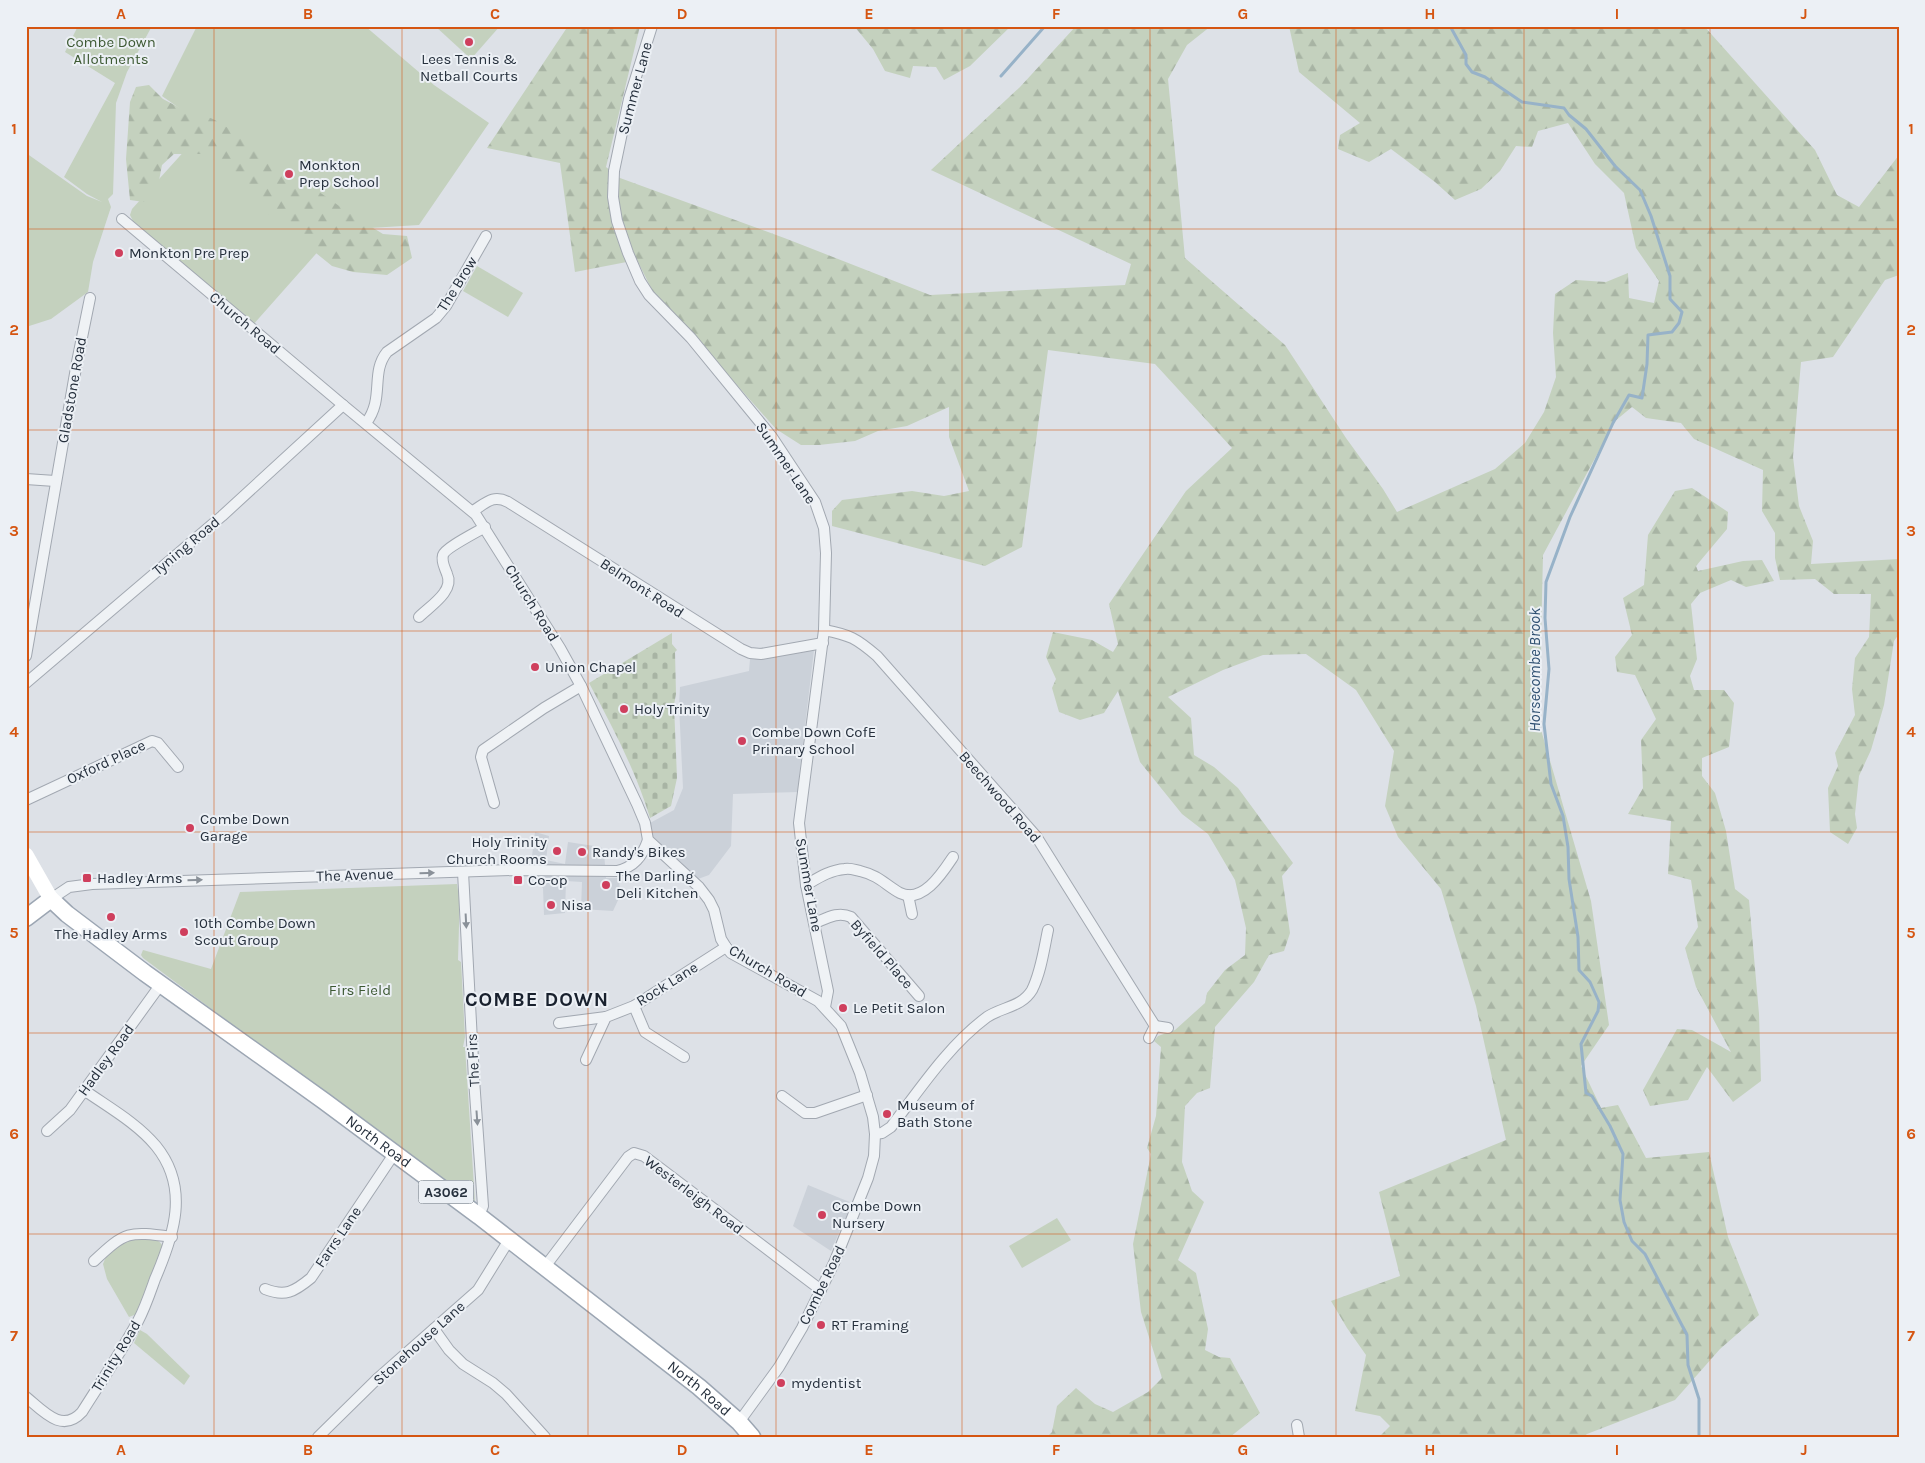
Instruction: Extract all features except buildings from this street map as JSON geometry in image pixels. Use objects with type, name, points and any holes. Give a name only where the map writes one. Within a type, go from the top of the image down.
[{"type":"main road","points":[[26,918],[51,899]]},
{"type":"main road","name":"North Road","points":[[51,899],[67,914],[161,984],[324,1101],[479,1216],[699,1387],[739,1422]]},
{"type":"main road","name":"A3062","points":[[739,1422],[750,1436]]},
{"type":"street","name":"Summer Lane","points":[[652,26],[629,99],[614,171],[613,197],[617,221],[636,272],[648,295],[691,338],[772,437],[815,502],[824,528],[826,553],[823,643],[799,823],[806,885],[828,991],[825,1007]]},
{"type":"street","name":"Church Road","points":[[122,219],[464,506],[473,511],[485,527],[555,640],[581,686],[637,804],[645,823],[648,840],[704,893],[714,910],[721,939],[732,953],[805,993],[825,1007],[844,1032],[867,1095],[876,1134]]},
{"type":"street","name":"The Brow","points":[[366,423],[376,405],[382,359],[387,352],[436,318],[486,236]]},
{"type":"street","name":"Gladstone Road","points":[[26,656],[77,362],[90,298]]},
{"type":"street","name":"Tyning Road","points":[[26,683],[222,516],[343,405]]},
{"type":"street","points":[[26,479],[56,481]]},
{"type":"street","name":"Belmont Road","points":[[473,511],[493,499],[500,498],[508,502],[699,624],[750,653],[761,654],[823,643]]},
{"type":"street","points":[[420,617],[447,590],[449,585],[449,578],[443,564],[443,556],[447,549],[485,527]]},
{"type":"street","name":"Beechwood Road","points":[[824,630],[846,634],[859,640],[877,656],[1036,836],[1155,1026]]},
{"type":"street","points":[[494,803],[481,757],[483,750],[544,708],[581,686]]},
{"type":"street","name":"Oxford Place","points":[[26,800],[152,741],[158,743],[178,768]]},
{"type":"street","name":"The Avenue","points":[[51,899],[70,887],[92,884],[512,870],[617,871],[632,866],[644,851],[648,840]]},
{"type":"street","name":"North Road","points":[[26,855],[51,899]]},
{"type":"street","points":[[806,885],[828,873],[848,868],[877,876],[896,890],[908,895],[918,894],[926,889],[942,873],[953,857]]},
{"type":"street","name":"The Firs","points":[[463,872],[483,1206],[479,1216]]},
{"type":"street","points":[[908,895],[912,914]]},
{"type":"street","name":"Byfield Place","points":[[815,923],[837,914],[843,913],[851,917],[919,996]]},
{"type":"street","points":[[876,1134],[882,1133],[891,1127],[938,1065],[966,1036],[996,1011],[1012,1007],[1032,990],[1048,930]]},
{"type":"street","name":"Rock Lane","points":[[559,1023],[606,1017],[634,1006],[726,947]]},
{"type":"street","name":"Hadley Road","points":[[47,1131],[70,1110],[161,984]]},
{"type":"street","points":[[634,1006],[645,1032],[684,1057]]},
{"type":"street","points":[[586,1060],[606,1017]]},
{"type":"street","points":[[1149,1038],[1155,1026],[1168,1028]]},
{"type":"street","name":"Trinity Road","points":[[26,1397],[51,1418],[68,1422],[77,1418],[138,1320],[172,1237],[176,1205],[174,1184],[167,1164],[156,1146],[143,1133],[84,1090]]},
{"type":"street","points":[[782,1096],[805,1113],[814,1113],[867,1095]]},
{"type":"street","name":"Combe Road","points":[[739,1422],[779,1367],[821,1290],[868,1178],[874,1156],[876,1134]]},
{"type":"street","name":"Westerleigh Road","points":[[544,1268],[628,1157],[634,1153],[644,1156],[821,1290]]},
{"type":"street","name":"Farrs Lane","points":[[265,1289],[278,1294],[290,1292],[299,1288],[311,1278],[394,1154]]},
{"type":"street","points":[[94,1261],[115,1242],[128,1235],[141,1233],[172,1237]]},
{"type":"street","name":"Stonehouse Lane","points":[[318,1437],[377,1379],[478,1290],[509,1240]]},
{"type":"street","points":[[434,1329],[463,1364],[493,1383],[506,1394],[545,1437]]},
{"type":"street","points":[[1297,1425],[1298,1437]]},
{"type":"shaded area","name":"Combe Down CofE Primary School","points":[[814,650],[799,777],[799,792],[733,794],[731,846],[709,875],[698,879],[653,839],[650,823],[674,810],[683,788],[679,705],[680,687],[749,671],[750,659]]},
{"type":"shaded area","points":[[535,832],[549,836],[546,860],[565,864],[568,842],[601,847],[604,852],[606,878],[619,878],[620,896],[613,911],[581,909],[582,882],[566,881],[565,913],[544,915],[543,888],[533,879],[531,864]]},
{"type":"shaded area","name":"Combe Down Nursery","points":[[808,1185],[852,1203],[831,1251],[793,1226]]},
{"type":"green space","name":"Combe Down Allotments","points":[[78,26],[152,26],[127,72],[116,103],[113,194],[108,199],[111,207],[93,262],[88,292],[51,319],[26,327],[26,153],[87,196],[102,202],[87,194],[64,177],[115,83],[65,52]]},
{"type":"green space","name":"Monkton Prep School","points":[[197,26],[365,26],[434,85],[489,123],[419,225],[337,230],[253,325],[133,221],[130,215],[132,209],[206,127],[162,96]]},
{"type":"green space","name":"Lees Tennis & Netball Courts","points":[[435,26],[500,26],[471,59]]},
{"type":"green space","points":[[568,26],[640,26],[606,167],[620,178],[787,239],[930,295],[1125,285],[1131,264],[931,170],[1020,87],[1076,26],[1211,26],[1187,45],[1168,79],[1185,258],[1285,345],[1397,512],[1495,469],[1525,443],[1544,412],[1556,377],[1553,333],[1555,294],[1576,280],[1606,282],[1628,273],[1629,298],[1654,303],[1659,281],[1636,248],[1624,193],[1595,164],[1568,123],[1538,131],[1532,147],[1516,146],[1500,171],[1481,189],[1455,200],[1435,182],[1391,149],[1369,162],[1338,149],[1340,135],[1360,123],[1299,72],[1289,26],[1704,26],[1815,150],[1837,195],[1859,207],[1899,155],[1899,275],[1885,280],[1833,357],[1801,362],[1793,457],[1799,506],[1813,541],[1811,564],[1899,559],[1899,634],[1894,641],[1884,705],[1871,750],[1859,776],[1855,814],[1857,828],[1848,844],[1830,832],[1828,788],[1838,766],[1835,753],[1855,715],[1852,689],[1855,658],[1869,637],[1871,594],[1834,594],[1815,579],[1780,580],[1775,558],[1775,533],[1762,511],[1763,470],[1694,439],[1681,423],[1646,418],[1632,407],[1615,421],[1543,555],[1539,723],[1591,901],[1609,1025],[1581,1066],[1601,1108],[1618,1105],[1646,1158],[1709,1152],[1728,1237],[1759,1315],[1720,1349],[1675,1400],[1583,1437],[1379,1437],[1390,1426],[1380,1416],[1355,1411],[1366,1355],[1331,1301],[1400,1276],[1379,1192],[1506,1140],[1476,1006],[1441,889],[1398,837],[1385,806],[1394,751],[1356,690],[1306,654],[1263,655],[1223,670],[1168,697],[1191,718],[1194,755],[1214,767],[1238,788],[1293,863],[1282,876],[1290,933],[1284,951],[1269,955],[1254,982],[1215,1027],[1210,1088],[1197,1093],[1185,1106],[1182,1162],[1192,1191],[1204,1202],[1178,1260],[1196,1273],[1208,1329],[1205,1350],[1219,1357],[1230,1358],[1260,1413],[1230,1437],[1047,1437],[1052,1432],[1057,1406],[1076,1388],[1095,1404],[1113,1412],[1148,1392],[1162,1378],[1141,1312],[1133,1244],[1151,1154],[1147,1148],[1156,1116],[1161,1047],[1154,1041],[1158,1036],[1175,1030],[1205,1003],[1207,993],[1225,970],[1245,955],[1246,928],[1235,880],[1208,834],[1182,814],[1140,762],[1118,691],[1104,713],[1080,720],[1059,712],[1052,688],[1056,679],[1046,657],[1053,632],[1092,640],[1113,652],[1118,644],[1109,604],[1186,491],[1232,448],[1155,364],[1048,350],[1022,547],[985,566],[832,526],[832,511],[842,500],[912,491],[944,496],[969,491],[949,437],[949,407],[907,426],[878,431],[855,441],[801,445],[776,429],[652,290],[637,260],[575,272],[560,163],[487,148]]},
{"type":"green space","points":[[854,26],[1011,26],[970,66],[944,80],[936,67],[913,66],[910,78],[885,71],[873,49]]},
{"type":"green space","points":[[149,85],[163,99],[182,109],[198,112],[221,123],[352,215],[383,234],[407,236],[412,258],[387,275],[353,272],[332,266],[269,215],[218,164],[202,154],[174,154],[162,165],[158,186],[144,202],[130,200],[126,159],[130,102],[136,87]]},
{"type":"green space","points":[[477,266],[523,293],[508,317],[463,291]]},
{"type":"green space","points":[[1692,488],[1728,512],[1727,529],[1696,566],[1698,571],[1743,561],[1762,560],[1774,581],[1746,587],[1731,580],[1700,593],[1691,604],[1697,659],[1690,676],[1694,690],[1724,690],[1734,703],[1729,747],[1702,758],[1702,776],[1715,793],[1726,831],[1735,889],[1749,900],[1759,1014],[1761,1081],[1733,1102],[1707,1067],[1688,1100],[1650,1106],[1643,1090],[1677,1029],[1692,1030],[1731,1052],[1696,987],[1685,948],[1698,927],[1691,880],[1668,874],[1671,821],[1628,814],[1643,788],[1641,740],[1656,719],[1635,675],[1617,672],[1615,657],[1632,635],[1623,598],[1644,585],[1648,535],[1675,491]]},
{"type":"green space","points":[[672,633],[672,644],[677,650],[675,652],[676,694],[674,705],[677,778],[671,806],[650,818],[631,766],[589,683]]},
{"type":"green space","name":"Firs Field","points":[[457,884],[458,891],[460,891],[458,960],[461,962],[465,1037],[463,1047],[465,1047],[475,1202],[402,1151],[141,955],[143,950],[211,969],[240,892]]},
{"type":"green space","points":[[1057,1218],[1071,1240],[1022,1268],[1009,1246]]},
{"type":"green space","points":[[128,1237],[153,1238],[161,1243],[163,1247],[137,1314],[129,1317],[107,1279],[103,1264],[107,1254]]},
{"type":"green space","points":[[140,1330],[147,1334],[190,1376],[184,1385],[134,1343]]},
{"type":"waterway","points":[[1001,76],[1045,26]]},
{"type":"waterway","name":"Horsecombe Brook","points":[[1450,26],[1466,55],[1466,64],[1472,72],[1485,77],[1522,102],[1564,108],[1569,115],[1586,129],[1615,166],[1640,190],[1651,216],[1670,276],[1670,299],[1682,312],[1679,323],[1672,332],[1648,335],[1647,364],[1642,398],[1629,395],[1613,423],[1570,517],[1546,582],[1545,618],[1549,669],[1544,724],[1551,784],[1563,816],[1568,847],[1569,879],[1578,937],[1579,970],[1590,982],[1599,1002],[1598,1011],[1581,1044],[1586,1093],[1592,1096],[1610,1126],[1623,1154],[1620,1200],[1624,1222],[1632,1241],[1645,1254],[1687,1335],[1688,1365],[1699,1399],[1699,1437]]},
{"type":"place","name":"Lees Tennis & Netball Courts","points":[[469,42]]},
{"type":"place","name":"Monkton Prep School","points":[[289,174]]},
{"type":"place","name":"Monkton Pre Prep","points":[[119,253]]},
{"type":"place","name":"Union Chapel","points":[[535,667]]},
{"type":"place","name":"Holy Trinity","points":[[624,709]]},
{"type":"place","name":"Combe Down CofE Primary School","points":[[742,741]]},
{"type":"place","name":"Combe Down Garage","points":[[190,828]]},
{"type":"place","name":"Holy Trinity Church Rooms","points":[[557,851]]},
{"type":"place","name":"Randy's Bikes","points":[[582,852]]},
{"type":"place","name":"Hadley Arms","points":[[87,878]]},
{"type":"place","name":"Co-op","points":[[518,880]]},
{"type":"place","name":"The Darling Deli Kitchen","points":[[606,885]]},
{"type":"place","name":"Nisa","points":[[551,905]]},
{"type":"place","name":"The Hadley Arms","points":[[111,917]]},
{"type":"place","name":"10th Combe Down Scout Group","points":[[184,932]]},
{"type":"place","name":"Le Petit Salon","points":[[843,1008]]},
{"type":"place","name":"Museum of Bath Stone","points":[[887,1114]]},
{"type":"place","name":"Combe Down Nursery","points":[[822,1215]]},
{"type":"place","name":"RT Framing","points":[[821,1325]]},
{"type":"place","name":"mydentist","points":[[781,1383]]},
{"type":"district","name":"COMBE DOWN","points":[[537,999]]}]
